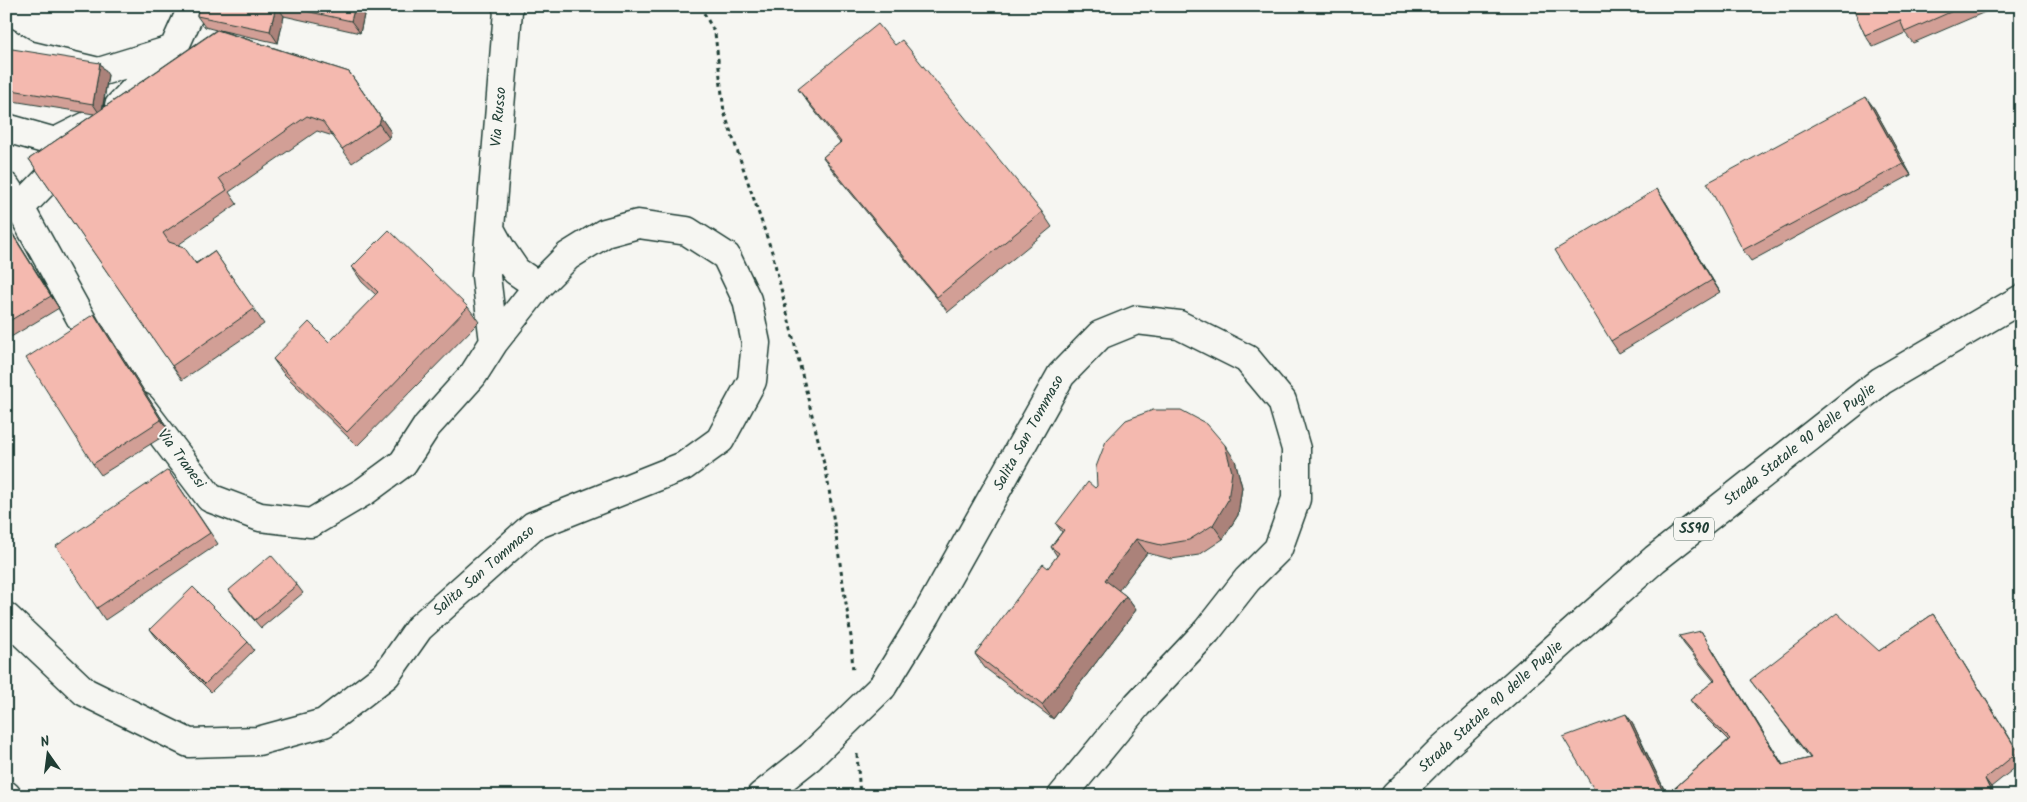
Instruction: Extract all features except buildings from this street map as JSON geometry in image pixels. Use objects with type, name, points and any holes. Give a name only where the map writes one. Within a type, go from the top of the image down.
[{"type":"street","points":[[13,197],[110,114],[174,48],[193,6]]},
{"type":"street","name":"Via Russo","points":[[494,342],[486,276],[508,12],[506,6]]},
{"type":"street","points":[[6,42],[28,55],[99,72],[174,48]]},
{"type":"street","points":[[6,128],[55,142],[110,114]]},
{"type":"street","name":"Via Tranesi","points":[[13,197],[98,352],[210,498],[260,517],[311,523],[365,491],[403,463],[427,426],[473,375],[494,342],[538,286]]},
{"type":"street","name":"Salita San Tommaso","points":[[6,617],[85,692],[189,743],[258,741],[324,723],[386,675],[419,628],[533,526],[684,466],[720,440],[752,382],[756,343],[747,300],[726,256],[687,231],[638,224],[605,233],[568,256],[538,286]]},
{"type":"street","points":[[490,229],[516,271],[538,286]]},
{"type":"street","name":"Strada Statale 90 delle Puglie","points":[[1395,796],[1443,748],[1655,559],[1881,381],[2021,299]]},
{"type":"street","name":"Salita San Tommaso","points":[[761,796],[810,757],[882,687],[927,614],[1061,375],[1100,335],[1137,320],[1179,325],[1247,359],[1282,401],[1296,449],[1296,499],[1278,549],[1246,580],[1207,631],[1137,706],[1062,796]]},
{"type":"path","points":[[700,6],[715,33],[724,112],[772,252],[827,476],[851,637],[853,677]]},
{"type":"path","points":[[857,746],[860,796]]}]
